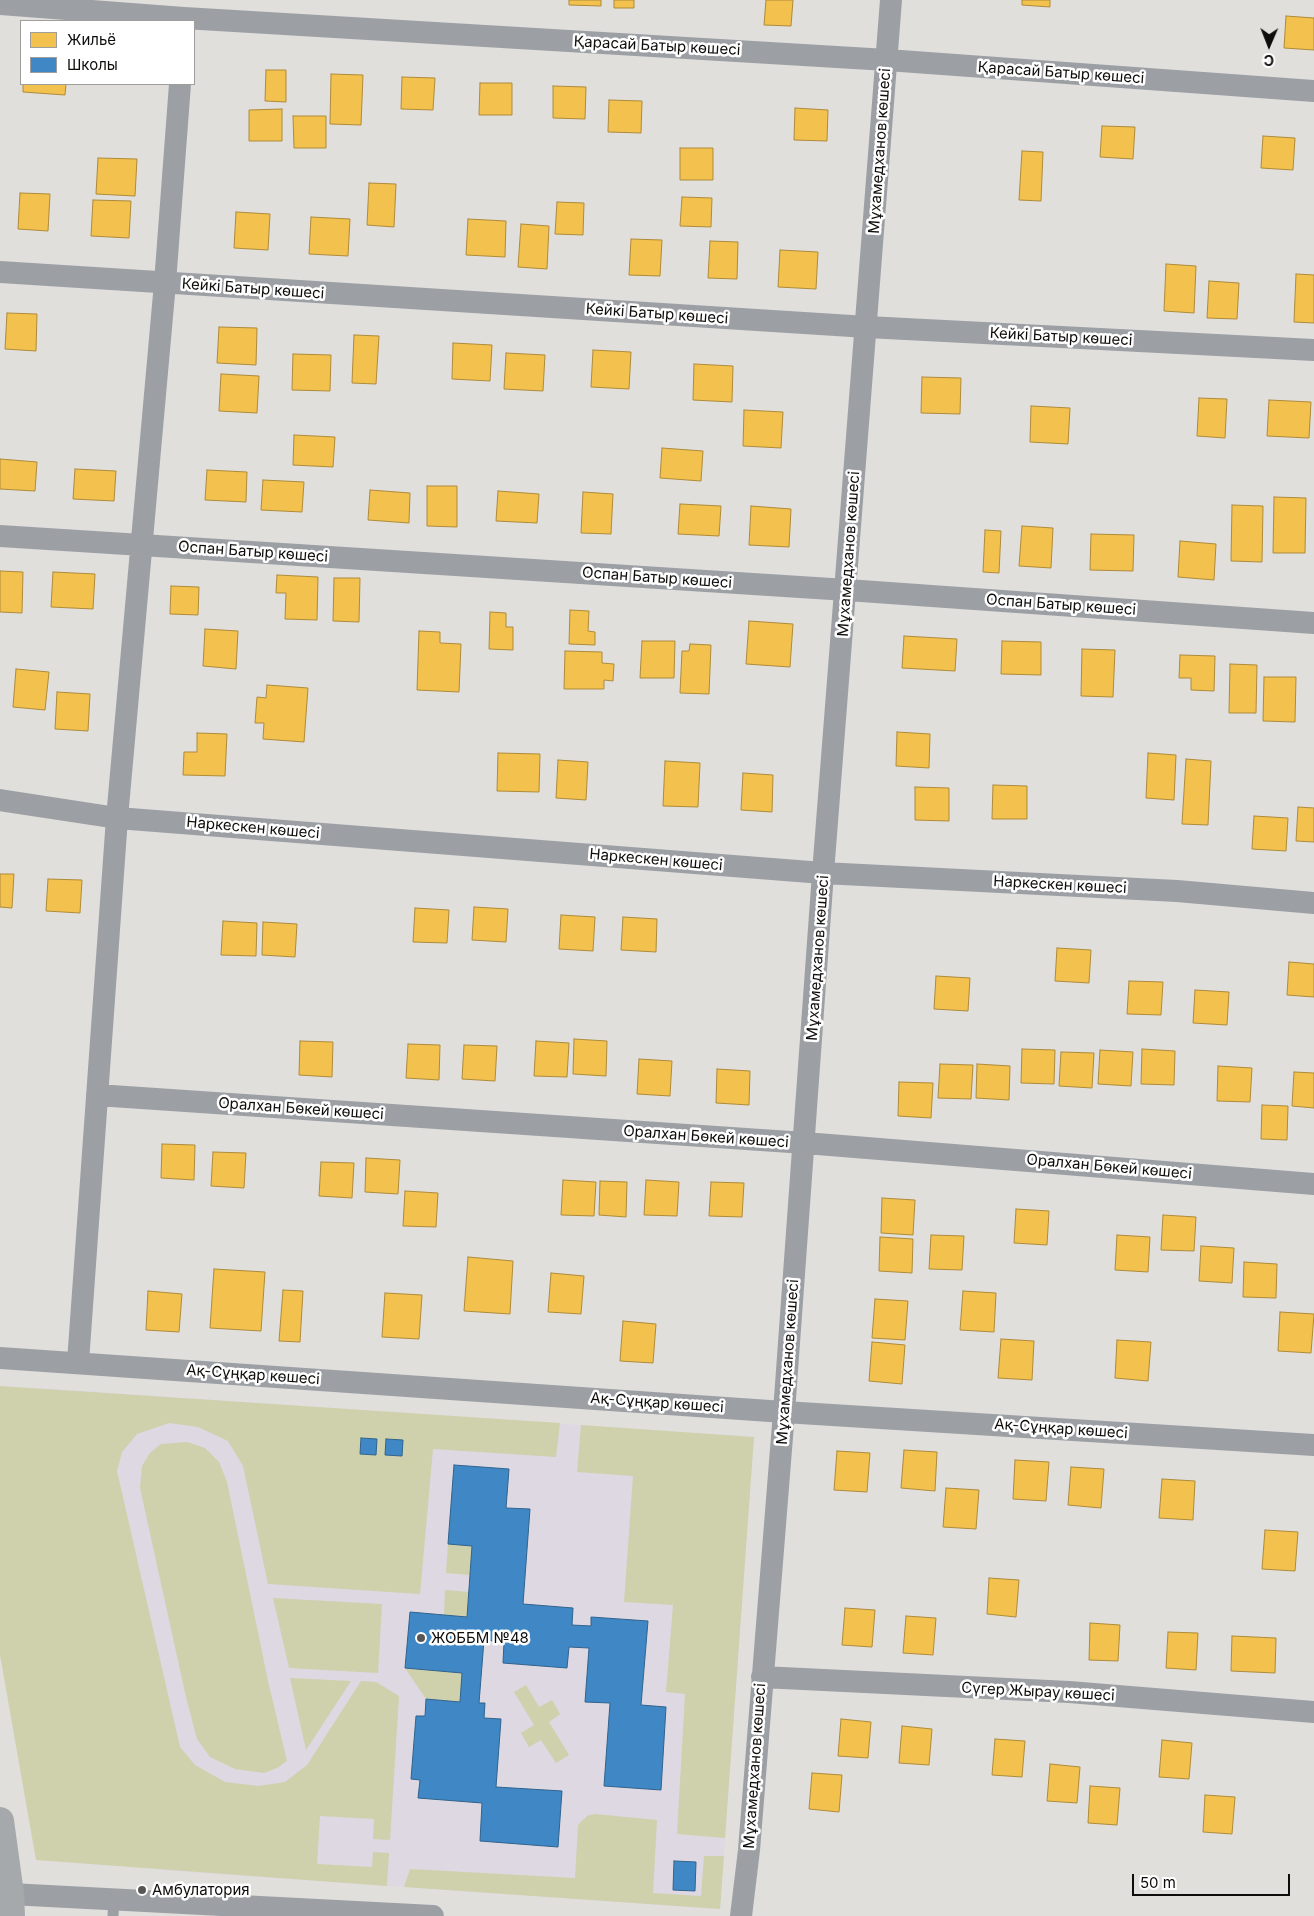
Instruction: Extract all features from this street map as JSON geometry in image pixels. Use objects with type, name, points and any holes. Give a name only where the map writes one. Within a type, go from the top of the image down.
[{"type":"main road","points":[[0,1822],[11,1905]]},
{"type":"street","name":"Мұхамедханов көшесі","points":[[742,1916],[784,1412],[891,0]]},
{"type":"street","name":"Қарасай Батыр көшесі","points":[[0,4],[185,13],[1314,91]]},
{"type":"street","points":[[78,1362],[117,818],[140,545],[165,284],[180,85]]},
{"type":"street","name":"Кейкі Батыр көшесі","points":[[0,272],[165,284],[867,327],[1314,350]]},
{"type":"street","name":"Оспан Батыр көшесі","points":[[0,536],[847,590],[1314,623]]},
{"type":"street","name":"Наркескен көшесі","points":[[0,800],[117,818],[824,873],[1177,891],[1314,903]]},
{"type":"street","name":"Оралхан Бөкей көшесі","points":[[97,1095],[804,1143],[1314,1184]]},
{"type":"street","name":"Ақ-Сұңқар көшесі","points":[[0,1358],[784,1412],[1314,1445]]},
{"type":"street","name":"Сүгер Жырау көшесі","points":[[762,1677],[1069,1692],[1314,1712]]},
{"type":"street","points":[[11,1905],[434,1916]]},
{"type":"shaded area","name":"ЖОББМ №48","points":[[40,1388],[754,1437],[720,1909],[159,1870]]},
{"type":"green space","points":[[0,1386],[560,1423],[556,1457],[433,1449],[420,1594],[268,1584],[243,1466],[228,1441],[198,1427],[169,1423],[137,1434],[122,1452],[117,1471],[180,1747],[195,1765],[225,1782],[259,1786],[285,1782],[307,1765],[361,1681],[376,1682],[399,1696],[390,1840],[373,1839],[374,1819],[320,1816],[317,1864],[372,1867],[373,1852],[389,1853],[387,1886],[36,1860],[0,1655]]},
{"type":"green space","points":[[581,1425],[754,1437],[725,1838],[677,1834],[685,1694],[666,1692],[673,1605],[624,1602],[633,1476],[577,1472]]},
{"type":"green space","points":[[187,1442],[205,1448],[219,1462],[227,1482],[268,1681],[287,1761],[277,1768],[264,1773],[235,1769],[210,1757],[197,1739],[186,1697],[140,1488],[142,1466],[150,1453],[161,1444]]},
{"type":"green space","points":[[448,1544],[472,1546],[470,1575],[446,1573]]},
{"type":"green space","points":[[445,1590],[469,1592],[467,1617],[444,1615]]},
{"type":"green space","points":[[273,1598],[382,1604],[378,1673],[289,1668]]},
{"type":"green space","points":[[405,1668],[462,1673],[460,1702],[426,1699]]},
{"type":"green space","points":[[290,1678],[351,1681],[306,1750]]},
{"type":"green space","points":[[526,1685],[539,1707],[552,1700],[560,1714],[549,1722],[569,1755],[556,1763],[541,1740],[529,1747],[521,1733],[534,1725],[514,1692]]},
{"type":"green space","points":[[595,1814],[657,1820],[653,1893],[701,1896],[704,1856],[724,1856],[720,1909],[404,1887],[410,1869],[575,1878],[578,1825],[587,1816]]},
{"type":"building: Жильё","points":[[569,0],[601,0],[601,6],[569,5]]},
{"type":"building: Жильё","points":[[614,0],[634,0],[634,8],[614,8]]},
{"type":"building: Жильё","points":[[766,0],[793,0],[791,26],[764,25]]},
{"type":"building: Жильё","points":[[1022,0],[1050,0],[1050,7],[1022,5]]},
{"type":"building: Жильё","points":[[1286,16],[1314,18],[1314,50],[1284,48]]},
{"type":"building: Жильё","points":[[266,70],[286,70],[286,102],[265,101]]},
{"type":"building: Жильё","points":[[331,74],[363,75],[361,125],[330,124]]},
{"type":"building: Жильё","points":[[402,77],[435,78],[433,110],[401,109]]},
{"type":"building: Жильё","points":[[480,83],[512,83],[512,115],[479,115]]},
{"type":"building: Жильё","points":[[23,85],[66,85],[65,95],[23,92]]},
{"type":"building: Жильё","points":[[553,86],[586,87],[585,119],[553,118]]},
{"type":"building: Жильё","points":[[609,100],[642,101],[641,133],[608,132]]},
{"type":"building: Жильё","points":[[795,108],[828,110],[827,141],[794,140]]},
{"type":"building: Жильё","points":[[282,109],[282,141],[249,141],[249,110]]},
{"type":"building: Жильё","points":[[293,116],[326,116],[326,148],[294,148]]},
{"type":"building: Жильё","points":[[1102,126],[1135,127],[1133,159],[1100,157]]},
{"type":"building: Жильё","points":[[1263,136],[1295,138],[1293,170],[1261,168]]},
{"type":"building: Жильё","points":[[680,148],[713,148],[713,180],[680,180]]},
{"type":"building: Жильё","points":[[1022,151],[1043,152],[1041,201],[1019,200]]},
{"type":"building: Жильё","points":[[98,158],[137,159],[135,196],[96,194]]},
{"type":"building: Жильё","points":[[369,183],[396,184],[394,227],[367,225]]},
{"type":"building: Жильё","points":[[20,193],[50,194],[48,231],[18,229]]},
{"type":"building: Жильё","points":[[682,197],[712,198],[711,227],[680,226]]},
{"type":"building: Жильё","points":[[93,200],[131,201],[129,238],[91,236]]},
{"type":"building: Жильё","points":[[557,202],[584,203],[583,235],[555,234]]},
{"type":"building: Жильё","points":[[236,212],[270,214],[268,250],[234,248]]},
{"type":"building: Жильё","points":[[311,217],[350,219],[348,256],[309,254]]},
{"type":"building: Жильё","points":[[468,219],[506,221],[505,257],[466,255]]},
{"type":"building: Жильё","points":[[521,224],[549,226],[547,269],[518,267]]},
{"type":"building: Жильё","points":[[631,239],[662,240],[660,276],[629,275]]},
{"type":"building: Жильё","points":[[710,241],[738,242],[737,279],[708,278]]},
{"type":"building: Жильё","points":[[780,250],[818,252],[816,289],[778,287]]},
{"type":"building: Жильё","points":[[1166,264],[1196,266],[1194,313],[1164,311]]},
{"type":"building: Жильё","points":[[1296,274],[1314,275],[1314,323],[1294,322]]},
{"type":"building: Жильё","points":[[1209,281],[1239,283],[1237,319],[1207,318]]},
{"type":"building: Жильё","points":[[7,313],[37,314],[36,351],[5,349]]},
{"type":"building: Жильё","points":[[219,327],[257,328],[256,365],[217,363]]},
{"type":"building: Жильё","points":[[354,335],[379,336],[376,384],[352,383]]},
{"type":"building: Жильё","points":[[453,343],[492,345],[490,381],[452,379]]},
{"type":"building: Жильё","points":[[593,350],[631,352],[629,389],[591,387]]},
{"type":"building: Жильё","points":[[506,353],[545,355],[543,391],[504,389]]},
{"type":"building: Жильё","points":[[293,354],[331,355],[330,391],[292,390]]},
{"type":"building: Жильё","points":[[694,364],[733,366],[732,402],[693,400]]},
{"type":"building: Жильё","points":[[221,374],[259,376],[257,413],[219,411]]},
{"type":"building: Жильё","points":[[922,377],[961,378],[960,414],[921,413]]},
{"type":"building: Жильё","points":[[1199,398],[1227,399],[1225,438],[1197,436]]},
{"type":"building: Жильё","points":[[1269,400],[1311,402],[1309,438],[1267,436]]},
{"type":"building: Жильё","points":[[1031,406],[1070,408],[1068,444],[1030,442]]},
{"type":"building: Жильё","points":[[744,410],[783,412],[781,448],[743,446]]},
{"type":"building: Жильё","points":[[294,435],[335,437],[333,467],[293,465]]},
{"type":"building: Жильё","points":[[662,448],[703,451],[701,481],[660,478]]},
{"type":"building: Жильё","points":[[0,459],[37,462],[35,491],[0,489]]},
{"type":"building: Жильё","points":[[75,469],[116,471],[114,501],[73,499]]},
{"type":"building: Жильё","points":[[207,470],[247,472],[246,502],[205,500]]},
{"type":"building: Жильё","points":[[263,480],[304,482],[302,512],[261,510]]},
{"type":"building: Жильё","points":[[427,486],[457,486],[457,527],[427,526]]},
{"type":"building: Жильё","points":[[370,490],[410,493],[409,523],[368,520]]},
{"type":"building: Жильё","points":[[498,491],[539,494],[537,523],[496,521]]},
{"type":"building: Жильё","points":[[583,492],[613,494],[611,534],[581,533]]},
{"type":"building: Жильё","points":[[1274,497],[1306,498],[1305,553],[1273,553]]},
{"type":"building: Жильё","points":[[680,504],[721,506],[719,536],[678,534]]},
{"type":"building: Жильё","points":[[1232,505],[1263,506],[1262,562],[1231,561]]},
{"type":"building: Жильё","points":[[751,506],[791,509],[789,547],[749,545]]},
{"type":"building: Жильё","points":[[1022,526],[1053,528],[1051,568],[1019,566]]},
{"type":"building: Жильё","points":[[985,530],[1001,531],[999,573],[983,572]]},
{"type":"building: Жильё","points":[[1091,534],[1134,535],[1133,571],[1090,570]]},
{"type":"building: Жильё","points":[[1180,541],[1216,544],[1214,580],[1178,577]]},
{"type":"building: Жильё","points":[[0,571],[23,572],[22,613],[0,612]]},
{"type":"building: Жильё","points":[[53,572],[95,574],[93,609],[51,607]]},
{"type":"building: Жильё","points":[[277,575],[318,577],[317,620],[285,619],[286,593],[276,593]]},
{"type":"building: Жильё","points":[[334,578],[360,578],[359,622],[333,621]]},
{"type":"building: Жильё","points":[[171,586],[199,587],[198,615],[170,614]]},
{"type":"building: Жильё","points":[[570,610],[589,611],[588,631],[595,632],[595,645],[569,644]]},
{"type":"building: Жильё","points":[[490,612],[506,613],[506,627],[513,627],[513,650],[489,649]]},
{"type":"building: Жильё","points":[[749,621],[793,624],[790,667],[746,664]]},
{"type":"building: Жильё","points":[[205,629],[238,631],[236,669],[203,666]]},
{"type":"building: Жильё","points":[[419,631],[440,632],[440,643],[461,644],[459,692],[417,690]]},
{"type":"building: Жильё","points":[[904,636],[957,639],[955,671],[902,668]]},
{"type":"building: Жильё","points":[[642,641],[675,641],[674,678],[640,678]]},
{"type":"building: Жильё","points":[[1002,641],[1041,642],[1041,675],[1001,674]]},
{"type":"building: Жильё","points":[[690,644],[711,645],[709,694],[680,693],[682,651],[689,651]]},
{"type":"building: Жильё","points":[[1082,649],[1115,650],[1113,697],[1081,696]]},
{"type":"building: Жильё","points":[[565,651],[602,652],[602,663],[614,664],[613,681],[604,680],[604,689],[564,689]]},
{"type":"building: Жильё","points":[[1180,655],[1215,656],[1214,691],[1191,690],[1191,678],[1179,678]]},
{"type":"building: Жильё","points":[[1230,664],[1257,665],[1256,713],[1229,713]]},
{"type":"building: Жильё","points":[[16,669],[49,672],[45,710],[13,707]]},
{"type":"building: Жильё","points":[[1264,677],[1296,677],[1295,722],[1263,721]]},
{"type":"building: Жильё","points":[[267,685],[308,688],[304,742],[263,739],[264,723],[255,723],[257,697],[266,698]]},
{"type":"building: Жильё","points":[[57,692],[90,694],[88,731],[55,729]]},
{"type":"building: Жильё","points":[[897,732],[930,734],[929,768],[896,766]]},
{"type":"building: Жильё","points":[[197,733],[227,734],[225,776],[183,775],[184,752],[197,752]]},
{"type":"building: Жильё","points":[[498,753],[540,754],[539,792],[497,791]]},
{"type":"building: Жильё","points":[[1148,753],[1176,755],[1174,800],[1146,798]]},
{"type":"building: Жильё","points":[[1186,759],[1211,761],[1208,825],[1182,824]]},
{"type":"building: Жильё","points":[[558,760],[588,762],[586,800],[556,798]]},
{"type":"building: Жильё","points":[[665,761],[700,763],[698,807],[663,806]]},
{"type":"building: Жильё","points":[[743,773],[773,775],[772,812],[741,810]]},
{"type":"building: Жильё","points":[[993,785],[1027,786],[1027,819],[992,819]]},
{"type":"building: Жильё","points":[[915,787],[949,788],[949,821],[915,820]]},
{"type":"building: Жильё","points":[[1298,807],[1314,808],[1314,842],[1296,841]]},
{"type":"building: Жильё","points":[[1254,816],[1288,818],[1286,851],[1252,849]]},
{"type":"building: Жильё","points":[[0,874],[14,874],[12,908],[0,907]]},
{"type":"building: Жильё","points":[[48,879],[82,880],[80,913],[46,911]]},
{"type":"building: Жильё","points":[[474,907],[508,909],[506,942],[472,940]]},
{"type":"building: Жильё","points":[[415,908],[449,910],[447,943],[413,942]]},
{"type":"building: Жильё","points":[[561,915],[595,917],[593,951],[559,949]]},
{"type":"building: Жильё","points":[[623,917],[657,919],[656,952],[621,950]]},
{"type":"building: Жильё","points":[[223,921],[257,923],[256,956],[221,955]]},
{"type":"building: Жильё","points":[[263,922],[297,924],[295,957],[262,955]]},
{"type":"building: Жильё","points":[[1057,948],[1091,950],[1089,983],[1055,981]]},
{"type":"building: Жильё","points":[[1289,962],[1314,964],[1314,997],[1287,995]]},
{"type":"building: Жильё","points":[[936,976],[970,978],[968,1011],[934,1009]]},
{"type":"building: Жильё","points":[[1129,981],[1163,982],[1161,1015],[1127,1014]]},
{"type":"building: Жильё","points":[[1195,990],[1229,992],[1227,1025],[1193,1023]]},
{"type":"building: Жильё","points":[[574,1039],[607,1041],[606,1076],[573,1074]]},
{"type":"building: Жильё","points":[[300,1041],[333,1042],[332,1077],[299,1075]]},
{"type":"building: Жильё","points":[[536,1041],[569,1043],[567,1077],[534,1076]]},
{"type":"building: Жильё","points":[[408,1044],[440,1045],[439,1080],[406,1078]]},
{"type":"building: Жильё","points":[[464,1045],[497,1046],[495,1081],[462,1079]]},
{"type":"building: Жильё","points":[[1022,1049],[1055,1050],[1054,1084],[1021,1083]]},
{"type":"building: Жильё","points":[[1142,1049],[1175,1051],[1174,1085],[1141,1084]]},
{"type":"building: Жильё","points":[[1100,1050],[1133,1052],[1131,1086],[1098,1084]]},
{"type":"building: Жильё","points":[[1061,1052],[1094,1053],[1092,1088],[1059,1086]]},
{"type":"building: Жильё","points":[[639,1059],[672,1061],[670,1096],[637,1094]]},
{"type":"building: Жильё","points":[[940,1064],[973,1065],[971,1099],[938,1098]]},
{"type":"building: Жильё","points":[[977,1064],[1010,1066],[1009,1100],[976,1098]]},
{"type":"building: Жильё","points":[[1218,1066],[1252,1068],[1250,1102],[1217,1101]]},
{"type":"building: Жильё","points":[[717,1069],[750,1071],[749,1105],[716,1103]]},
{"type":"building: Жильё","points":[[1294,1072],[1314,1073],[1314,1108],[1292,1106]]},
{"type":"building: Жильё","points":[[899,1082],[933,1083],[931,1118],[898,1116]]},
{"type":"building: Жильё","points":[[1262,1105],[1288,1106],[1287,1140],[1261,1139]]},
{"type":"building: Жильё","points":[[162,1144],[195,1145],[194,1180],[161,1178]]},
{"type":"building: Жильё","points":[[213,1152],[246,1153],[244,1188],[211,1186]]},
{"type":"building: Жильё","points":[[366,1158],[400,1160],[398,1194],[365,1192]]},
{"type":"building: Жильё","points":[[321,1162],[354,1163],[352,1198],[319,1196]]},
{"type":"building: Жильё","points":[[563,1180],[596,1182],[594,1216],[561,1215]]},
{"type":"building: Жильё","points":[[646,1180],[679,1182],[677,1216],[644,1215]]},
{"type":"building: Жильё","points":[[600,1181],[627,1182],[626,1217],[599,1215]]},
{"type":"building: Жильё","points":[[711,1182],[744,1183],[742,1217],[709,1216]]},
{"type":"building: Жильё","points":[[405,1191],[438,1193],[436,1227],[403,1226]]},
{"type":"building: Жильё","points":[[882,1198],[915,1200],[913,1235],[881,1233]]},
{"type":"building: Жильё","points":[[1016,1209],[1049,1211],[1047,1245],[1014,1243]]},
{"type":"building: Жильё","points":[[1163,1215],[1196,1217],[1194,1251],[1161,1250]]},
{"type":"building: Жильё","points":[[931,1235],[964,1236],[962,1270],[929,1269]]},
{"type":"building: Жильё","points":[[1117,1235],[1150,1237],[1148,1272],[1115,1270]]},
{"type":"building: Жильё","points":[[880,1237],[913,1239],[912,1273],[879,1271]]},
{"type":"building: Жильё","points":[[1201,1246],[1234,1248],[1232,1283],[1199,1281]]},
{"type":"building: Жильё","points":[[468,1257],[513,1261],[510,1314],[464,1311]]},
{"type":"building: Жильё","points":[[1244,1262],[1277,1264],[1276,1298],[1243,1297]]},
{"type":"building: Жильё","points":[[214,1269],[265,1272],[261,1331],[210,1328]]},
{"type":"building: Жильё","points":[[551,1273],[584,1276],[581,1314],[548,1312]]},
{"type":"building: Жильё","points":[[283,1290],[303,1291],[300,1342],[279,1341]]},
{"type":"building: Жильё","points":[[148,1291],[182,1294],[179,1332],[146,1330]]},
{"type":"building: Жильё","points":[[963,1291],[996,1293],[994,1332],[960,1330]]},
{"type":"building: Жильё","points":[[385,1293],[422,1295],[419,1339],[382,1337]]},
{"type":"building: Жильё","points":[[875,1299],[908,1301],[905,1340],[872,1338]]},
{"type":"building: Жильё","points":[[1280,1312],[1314,1314],[1311,1353],[1278,1351]]},
{"type":"building: Жильё","points":[[623,1321],[656,1324],[653,1363],[620,1361]]},
{"type":"building: Жильё","points":[[1001,1339],[1034,1341],[1032,1380],[998,1378]]},
{"type":"building: Жильё","points":[[1117,1340],[1151,1342],[1148,1381],[1115,1378]]},
{"type":"building: Жильё","points":[[872,1342],[905,1345],[902,1384],[869,1381]]},
{"type":"building: Жильё","points":[[904,1450],[937,1452],[935,1491],[901,1488]]},
{"type":"building: Жильё","points":[[837,1451],[870,1453],[867,1492],[834,1490]]},
{"type":"building: Жильё","points":[[1015,1460],[1049,1462],[1046,1501],[1013,1499]]},
{"type":"building: Жильё","points":[[1071,1467],[1104,1469],[1101,1508],[1068,1505]]},
{"type":"building: Жильё","points":[[1162,1479],[1195,1481],[1193,1520],[1159,1518]]},
{"type":"building: Жильё","points":[[946,1488],[979,1490],[976,1529],[943,1527]]},
{"type":"building: Жильё","points":[[1265,1530],[1298,1532],[1295,1571],[1262,1569]]},
{"type":"building: Жильё","points":[[989,1578],[1019,1580],[1016,1617],[987,1614]]},
{"type":"building: Жильё","points":[[845,1608],[875,1610],[872,1647],[842,1645]]},
{"type":"building: Жильё","points":[[906,1616],[936,1618],[933,1655],[903,1653]]},
{"type":"building: Жильё","points":[[1090,1623],[1120,1625],[1118,1661],[1089,1660]]},
{"type":"building: Жильё","points":[[1168,1632],[1198,1633],[1196,1670],[1166,1668]]},
{"type":"building: Жильё","points":[[1232,1636],[1276,1638],[1275,1673],[1231,1671]]},
{"type":"building: Жильё","points":[[841,1719],[871,1722],[868,1758],[838,1756]]},
{"type":"building: Жильё","points":[[902,1726],[932,1729],[929,1765],[899,1763]]},
{"type":"building: Жильё","points":[[995,1739],[1025,1741],[1022,1777],[992,1775]]},
{"type":"building: Жильё","points":[[1162,1740],[1192,1743],[1189,1779],[1159,1777]]},
{"type":"building: Жильё","points":[[1050,1764],[1080,1767],[1077,1803],[1047,1801]]},
{"type":"building: Жильё","points":[[812,1773],[842,1775],[839,1812],[809,1809]]},
{"type":"building: Жильё","points":[[1090,1786],[1120,1788],[1117,1825],[1088,1823]]},
{"type":"building: Жильё","points":[[1205,1795],[1235,1797],[1232,1834],[1203,1832]]},
{"type":"building: Школы","points":[[361,1438],[377,1439],[376,1455],[360,1454]]},
{"type":"building: Школы","points":[[386,1439],[403,1440],[402,1456],[385,1455]]},
{"type":"building: Школы","points":[[454,1465],[509,1469],[506,1508],[530,1509],[523,1604],[573,1608],[572,1625],[591,1626],[591,1617],[648,1621],[641,1705],[666,1707],[661,1790],[604,1786],[610,1703],[585,1702],[589,1648],[569,1647],[567,1668],[503,1663],[504,1642],[484,1640],[479,1703],[485,1703],[484,1718],[501,1719],[496,1787],[562,1791],[558,1847],[480,1841],[482,1803],[418,1798],[420,1780],[411,1779],[416,1716],[425,1716],[426,1699],[460,1702],[462,1673],[405,1668],[410,1612],[467,1617],[472,1546],[448,1544]]},
{"type":"building: Школы","points":[[674,1861],[696,1862],[695,1891],[673,1890]]},
{"type":"place","name":"ЖОББМ №48","points":[[421,1638]]},
{"type":"place","name":"Амбулатория","points":[[142,1890]]}]
